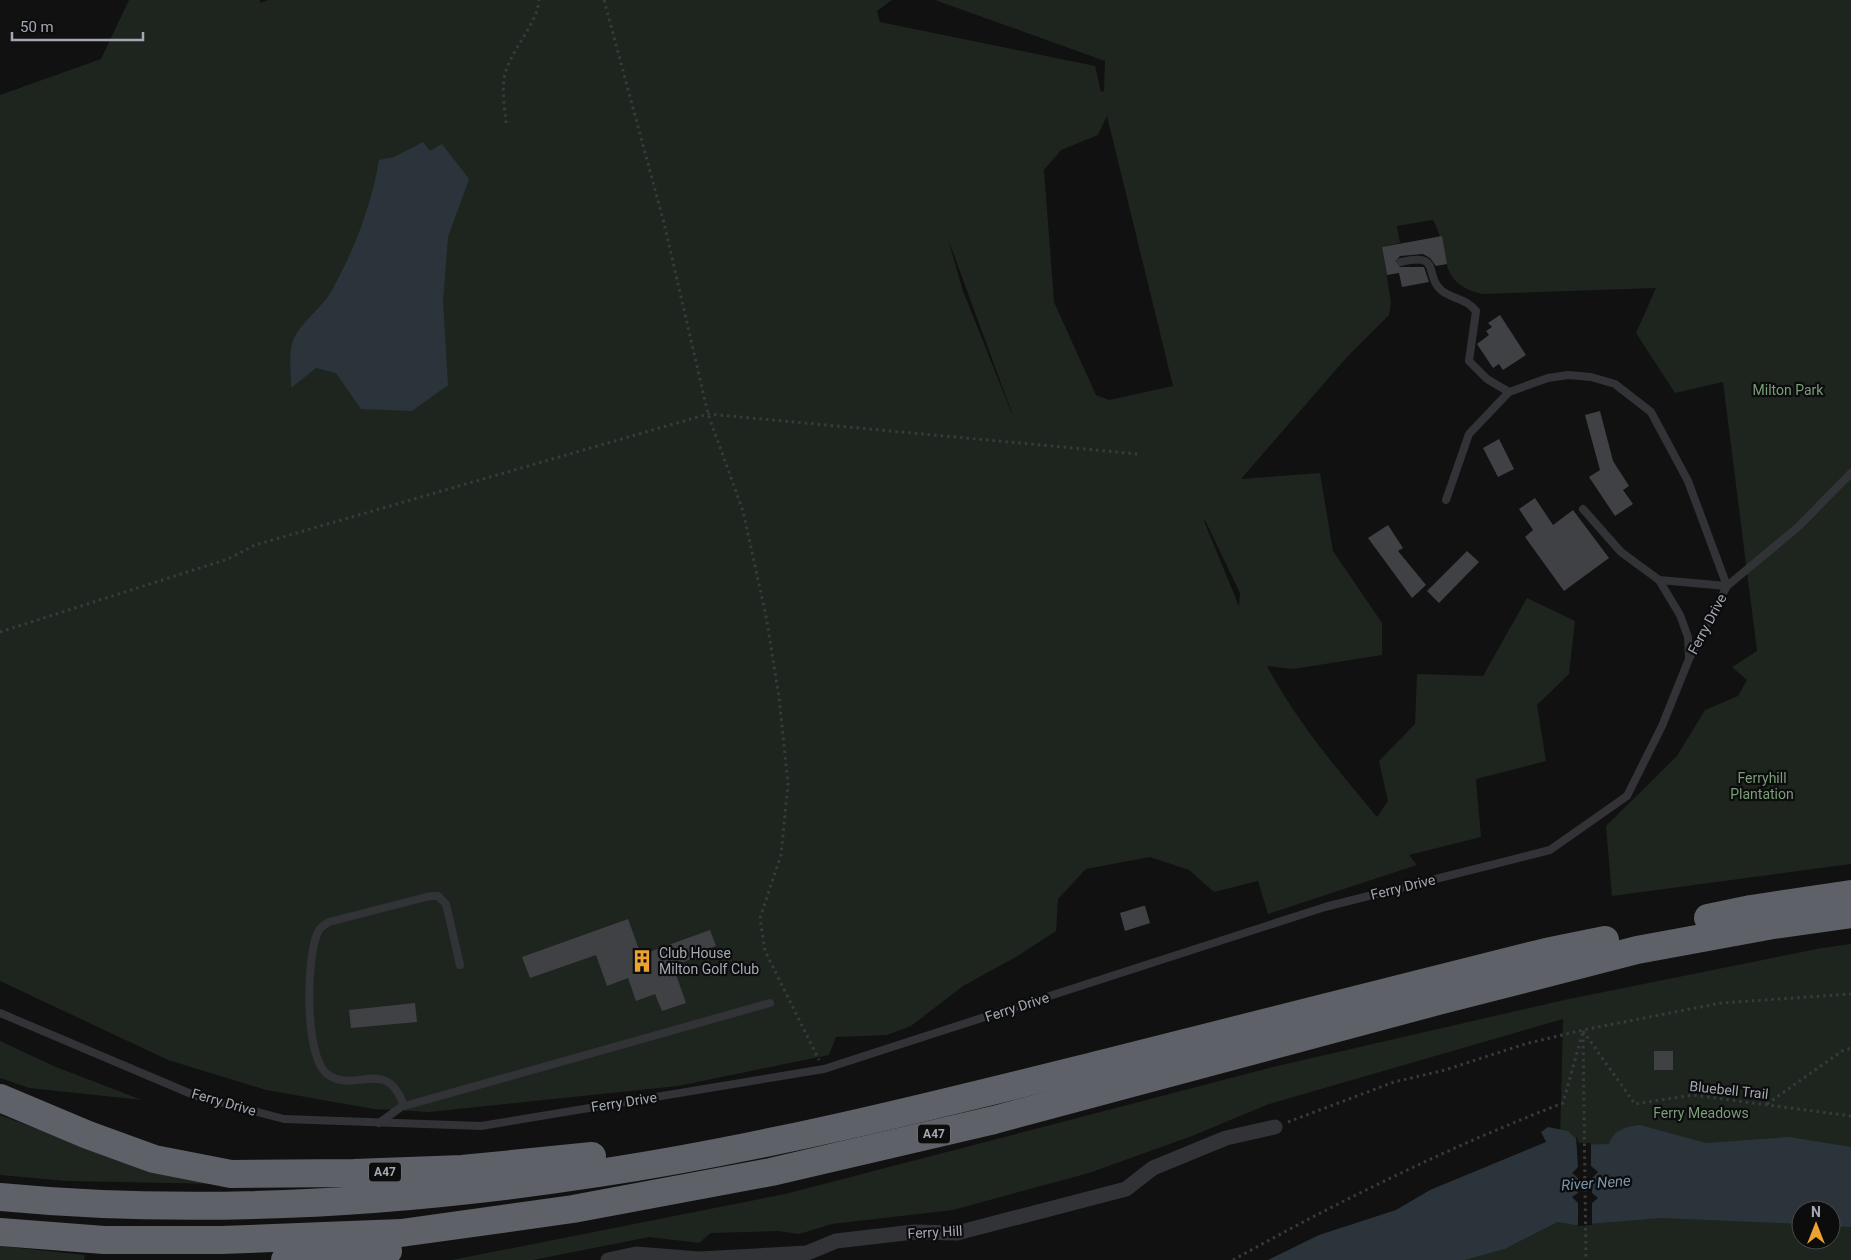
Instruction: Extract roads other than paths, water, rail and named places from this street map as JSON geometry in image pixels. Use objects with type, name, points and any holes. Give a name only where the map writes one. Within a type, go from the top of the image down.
[{"type":"highway","name":"A47","points":[[0,1198],[55,1203],[212,1206],[352,1200],[478,1189],[600,1173],[781,1139],[930,1107],[1546,952],[1751,909],[1851,894]]},
{"type":"highway","name":"A47","points":[[285,1260],[408,1249],[576,1223],[771,1172],[994,1120],[1438,1001],[1637,950],[1773,925],[1851,914]]},
{"type":"highway","name":"A47","points":[[0,1098],[88,1135],[154,1159],[231,1174],[354,1173],[462,1168],[781,1139]]},
{"type":"highway","name":"A47","points":[[0,1232],[104,1240],[221,1240],[400,1233],[573,1209],[771,1172]]},
{"type":"street","name":"Ferry Hill","points":[[608,1260],[636,1254],[699,1259],[808,1253],[836,1241],[914,1232],[957,1233],[1126,1190],[1153,1168],[1162,1164],[1226,1138],[1276,1127]]},
{"type":"lane","points":[[1401,262],[1419,258],[1428,263],[1441,290],[1470,304],[1476,311],[1469,361],[1488,380],[1510,392]]},
{"type":"lane","points":[[1446,500],[1469,434],[1510,392],[1548,378],[1568,375],[1591,377],[1615,384],[1651,412],[1688,481],[1728,586],[1659,580]]},
{"type":"lane","name":"Ferry Drive","points":[[0,1013],[196,1096],[284,1119],[481,1126],[824,1069],[1325,907],[1550,850],[1627,796],[1662,726],[1689,659],[1728,586],[1798,527],[1851,473]]},
{"type":"lane","points":[[1583,509],[1621,552],[1659,580],[1680,615],[1688,637],[1689,659]]},
{"type":"lane","points":[[404,1106],[398,1090],[391,1084],[380,1079],[341,1078],[328,1074],[320,1066],[310,1033],[311,970],[317,934],[320,928],[328,922],[430,896],[438,896],[446,904],[460,965]]},
{"type":"lane","points":[[379,1123],[404,1106],[770,1003]]},
{"type":"water","points":[[423,142],[430,151],[442,144],[469,179],[448,237],[443,301],[448,385],[412,411],[361,409],[336,373],[316,368],[291,388],[290,356],[294,338],[302,325],[324,302],[348,259],[367,211],[379,160],[394,157]]},
{"type":"water","name":"River Nene","points":[[1640,1125],[1706,1143],[1789,1137],[1851,1147],[1851,1227],[1841,1226],[1841,1200],[1791,1200],[1791,1224],[1662,1218],[1575,1225],[1558,1222],[1505,1249],[1465,1260],[1268,1260],[1319,1235],[1396,1210],[1430,1190],[1546,1142],[1541,1132],[1548,1127],[1568,1131],[1577,1140],[1577,1145],[1609,1144],[1617,1132],[1631,1126]]},
{"type":"place","name":"Club House Milton Golf Club","points":[[642,961]]},
{"type":"park label","name":"Milton Park","points":[[1788,390]]},
{"type":"park label","name":"Ferryhill Plantation","points":[[1762,786]]},
{"type":"park label","name":"Ferry Meadows","points":[[1701,1113]]}]
